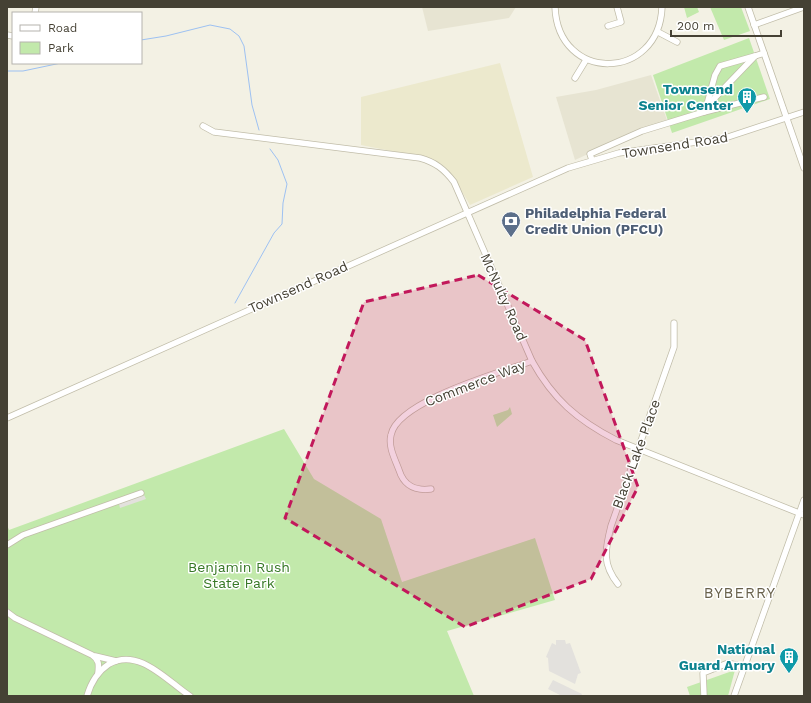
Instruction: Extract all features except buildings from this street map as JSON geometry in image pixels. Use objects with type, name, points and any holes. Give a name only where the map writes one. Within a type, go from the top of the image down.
[{"type":"street","points":[[555,7],[556,19],[566,43],[578,55],[586,60],[608,64],[633,58],[652,43],[658,32],[662,18],[662,7]]},
{"type":"street","points":[[608,26],[621,22],[617,7]]},
{"type":"street","points":[[748,7],[804,168]]},
{"type":"street","points":[[754,25],[804,7]]},
{"type":"street","points":[[658,32],[677,42]]},
{"type":"street","points":[[705,110],[714,75],[720,66],[764,53]]},
{"type":"street","points":[[705,110],[755,56]]},
{"type":"street","points":[[575,78],[586,60]]},
{"type":"street","name":"Townsend Road","points":[[592,160],[590,154],[642,131],[705,110],[764,97]]},
{"type":"street","name":"Townsend Road","points":[[7,418],[538,180],[592,160],[618,153],[726,138],[804,112]]},
{"type":"street","name":"McNulty Road","points":[[202,126],[214,132],[430,160],[442,168],[454,182],[532,360],[542,379],[570,411],[597,431],[638,449],[802,514]]},
{"type":"street","name":"Black Lake Place","points":[[618,584],[608,568],[606,559],[610,526],[674,347],[674,323]]},
{"type":"street","name":"Commerce Way","points":[[431,489],[415,489],[407,484],[400,474],[390,444],[394,426],[402,416],[443,393],[532,360]]},
{"type":"street","points":[[7,545],[23,535],[141,493]]},
{"type":"street","points":[[734,696],[802,514],[804,500]]},
{"type":"street","points":[[7,612],[15,618],[92,655],[116,661],[134,660],[142,662],[190,696]]},
{"type":"street","points":[[92,655],[97,659],[99,666],[98,673]]},
{"type":"street","points":[[87,696],[92,682],[98,673],[116,661]]},
{"type":"street","points":[[704,696],[703,673],[728,663],[744,668]]},
{"type":"highlighted area","points":[[478,275],[585,340],[638,487],[591,579],[465,627],[285,518],[364,302]]},
{"type":"shaded area","points":[[422,7],[516,7],[509,18],[428,31]]},
{"type":"shaded area","points":[[500,63],[533,177],[470,205],[455,180],[445,167],[438,162],[421,157],[361,145],[361,97]]},
{"type":"shaded area","points":[[651,75],[668,123],[627,136],[575,160],[556,97],[596,90]]},
{"type":"shaded area","points":[[144,495],[146,499],[120,508],[119,504]]},
{"type":"shaded area","points":[[556,640],[565,640],[566,644],[570,643],[581,673],[578,674],[575,684],[549,671],[548,658],[546,657],[552,643],[556,645]]},
{"type":"shaded area","points":[[553,680],[582,694],[581,696],[562,696],[548,689]]},
{"type":"green space","points":[[684,7],[697,7],[699,12],[687,18]]},
{"type":"green space","points":[[710,7],[741,7],[750,31],[724,40]]},
{"type":"green space","points":[[749,38],[770,99],[672,133],[653,75]]},
{"type":"green space","points":[[510,407],[512,414],[497,427],[493,415],[508,410]]},
{"type":"green space","name":"Benjamin Rush State Park","points":[[284,429],[314,479],[381,519],[402,582],[535,538],[555,600],[447,631],[474,696],[7,696],[7,525],[9,530]]},
{"type":"green space","points":[[735,670],[728,696],[690,696],[687,687]]},
{"type":"waterway","points":[[142,40],[166,36],[210,25],[230,29],[239,36],[244,46],[252,105],[259,130]]},
{"type":"waterway","points":[[7,71],[23,71],[56,64]]},
{"type":"waterway","points":[[235,303],[274,233],[282,224],[283,203],[287,184],[278,160],[270,149]]},
{"type":"place","name":"Townsend Senior Center","points":[[747,114]]},
{"type":"place","name":"Philadelphia Federal Credit Union (PFCU)","points":[[511,238]]},
{"type":"place","name":"National Guard Armory","points":[[789,674]]},
{"type":"district","name":"BYBERRY","points":[[740,593]]}]
